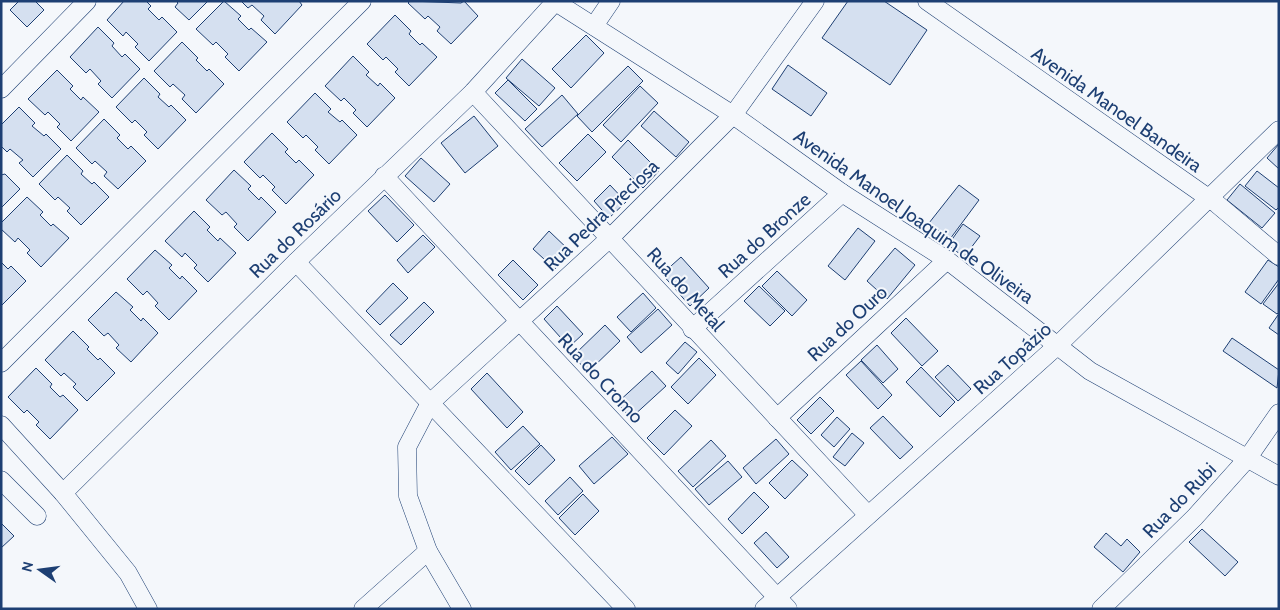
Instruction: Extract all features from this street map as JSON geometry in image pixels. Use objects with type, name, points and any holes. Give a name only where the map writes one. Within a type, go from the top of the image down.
[{"type":"street","points":[[1,89],[87,1]]},
{"type":"street","points":[[1,364],[362,1]]},
{"type":"street","points":[[594,26],[611,1]]},
{"type":"street","name":"Rua Pedra Preciosa","points":[[428,551],[408,496],[407,448],[430,403],[610,238],[734,115],[815,1]]},
{"type":"street","name":"Avenida Manoel Bandeira","points":[[927,1],[1210,200],[1279,256]]},
{"type":"street","name":"Avenida Manoel Joaquim de Oliveira","points":[[554,2],[734,115],[842,193],[947,260],[1090,371],[1279,476]]},
{"type":"street","name":"Rua do Rosário","points":[[63,493],[296,262],[473,92],[554,2]]},
{"type":"street","name":"Rua do Metal","points":[[473,92],[610,238],[692,329],[868,515]]},
{"type":"street","name":"Rua Topázio","points":[[764,609],[782,603],[868,515],[1058,346],[1210,200],[1279,130]]},
{"type":"street","name":"Rua do Cromo","points":[[384,176],[782,603]]},
{"type":"street","name":"Rua do Bronze","points":[[692,329],[842,193]]},
{"type":"street","name":"Rua do Ouro","points":[[776,418],[947,260]]},
{"type":"street","points":[[296,262],[626,609]]},
{"type":"street","name":"Rua do Rubi","points":[[1102,609],[1195,517],[1247,459],[1279,413]]},
{"type":"street","points":[[1,425],[63,493],[128,573],[148,609]]},
{"type":"street","points":[[1,480],[37,516]]},
{"type":"street","points":[[364,609],[428,551],[462,609]]},
{"type":"building","points":[[19,1],[35,1],[44,10],[27,27],[10,10]]},
{"type":"building","points":[[124,1],[146,1],[151,6],[148,9],[159,20],[162,17],[177,32],[149,61],[135,47],[138,44],[126,32],[123,36],[107,20]]},
{"type":"building","points":[[176,1],[208,1],[189,20],[175,7],[178,3]]},
{"type":"building","points":[[224,1],[241,16],[238,19],[249,30],[251,28],[267,42],[239,71],[225,57],[228,54],[216,42],[213,45],[196,29]]},
{"type":"building","points":[[241,1],[299,1],[302,5],[275,34],[261,20],[264,16],[252,5],[248,8]]},
{"type":"building","points":[[410,1],[461,3],[464,1],[478,16],[451,44],[437,31],[440,27],[428,16],[425,19],[408,3]]},
{"type":"building","points":[[848,1],[884,1],[927,30],[890,85],[822,38]]},
{"type":"building","points":[[395,15],[411,31],[409,34],[420,45],[422,43],[437,57],[409,86],[395,72],[398,69],[386,57],[383,60],[367,44]]},
{"type":"building","points":[[98,27],[114,43],[112,46],[122,57],[125,54],[140,69],[112,98],[98,84],[101,81],[90,69],[86,73],[70,57]]},
{"type":"building","points":[[586,35],[604,53],[571,88],[552,69]]},
{"type":"building","points":[[182,42],[198,58],[196,60],[207,71],[209,69],[224,84],[196,113],[182,99],[185,95],[173,84],[170,87],[154,71]]},
{"type":"building","points":[[353,56],[369,72],[366,75],[378,86],[380,83],[395,98],[367,127],[353,113],[356,110],[344,98],[341,101],[325,86]]},
{"type":"building","points":[[522,59],[555,88],[539,106],[506,78]]},
{"type":"building","points":[[788,65],[827,93],[811,116],[772,89]]},
{"type":"building","points":[[628,66],[643,81],[592,132],[577,116]]},
{"type":"building","points":[[57,70],[73,86],[70,89],[81,100],[83,97],[99,112],[71,141],[57,127],[60,124],[48,112],[45,115],[28,99]]},
{"type":"building","points":[[144,78],[160,94],[158,97],[169,107],[171,105],[186,120],[158,149],[144,135],[147,132],[135,120],[132,123],[116,107]]},
{"type":"building","points":[[508,80],[537,109],[525,121],[495,93]]},
{"type":"building","points":[[640,86],[658,103],[621,142],[603,125]]},
{"type":"building","points":[[315,93],[331,109],[328,112],[340,122],[342,120],[357,135],[329,164],[315,150],[318,147],[306,135],[303,138],[287,122]]},
{"type":"building","points":[[562,95],[578,114],[542,147],[525,129]]},
{"type":"building","points":[[19,107],[35,123],[32,126],[44,136],[46,134],[61,149],[33,177],[19,163],[23,160],[10,149],[7,152],[1,146],[1,125]]},
{"type":"building","points":[[654,111],[689,142],[676,157],[641,126]]},
{"type":"building","points":[[474,116],[498,146],[465,173],[441,143]]},
{"type":"building","points":[[104,119],[120,135],[117,138],[128,149],[131,146],[146,161],[118,189],[104,176],[107,172],[95,161],[92,164],[76,148]]},
{"type":"building","points":[[272,133],[288,149],[285,152],[296,163],[299,160],[314,175],[286,204],[272,190],[275,187],[263,175],[260,178],[244,162]]},
{"type":"building","points":[[588,134],[606,152],[577,181],[559,163]]},
{"type":"building","points":[[628,140],[659,171],[643,188],[612,157]]},
{"type":"building","points":[[1279,144],[1279,169],[1267,158]]},
{"type":"building","points":[[67,155],[83,171],[81,174],[92,184],[94,182],[109,197],[81,225],[67,211],[70,208],[58,197],[55,200],[39,184]]},
{"type":"building","points":[[421,158],[450,184],[434,202],[405,176]]},
{"type":"building","points":[[234,170],[251,186],[248,189],[259,200],[261,197],[276,212],[248,241],[234,227],[237,224],[226,212],[222,215],[206,200]]},
{"type":"building","points":[[1257,171],[1279,188],[1279,207],[1276,210],[1245,186]]},
{"type":"building","points":[[5,174],[20,189],[1,208],[1,175]]},
{"type":"building","points":[[1240,184],[1275,213],[1262,228],[1227,200]]},
{"type":"building","points":[[610,185],[626,202],[609,218],[594,201]]},
{"type":"building","points":[[959,185],[979,200],[950,239],[929,223]]},
{"type":"building","points":[[385,195],[414,225],[397,242],[368,211]]},
{"type":"building","points":[[27,197],[43,212],[40,215],[51,226],[53,224],[69,238],[41,267],[27,253],[30,250],[18,238],[15,242],[1,229],[1,223]]},
{"type":"building","points":[[194,211],[210,227],[207,230],[218,241],[220,238],[236,253],[208,282],[194,268],[197,265],[185,253],[182,257],[165,241]]},
{"type":"building","points":[[963,224],[980,236],[964,257],[948,245]]},
{"type":"building","points":[[858,228],[875,241],[845,280],[828,266]]},
{"type":"building","points":[[549,231],[571,252],[555,269],[533,249]]},
{"type":"building","points":[[423,235],[435,247],[408,273],[397,260]]},
{"type":"building","points":[[895,248],[915,265],[887,299],[867,281]]},
{"type":"building","points":[[155,250],[172,265],[169,268],[180,279],[182,276],[197,291],[169,320],[155,306],[158,303],[147,291],[143,295],[127,279]]},
{"type":"building","points":[[681,257],[709,288],[690,306],[662,274]]},
{"type":"building","points":[[513,260],[538,285],[523,300],[498,275]]},
{"type":"building","points":[[1268,260],[1279,267],[1279,279],[1261,304],[1245,292]]},
{"type":"building","points":[[1,262],[8,269],[11,266],[26,281],[1,306]]},
{"type":"building","points":[[777,271],[807,300],[792,316],[762,286]]},
{"type":"building","points":[[393,283],[408,298],[380,325],[366,311]]},
{"type":"building","points":[[1279,283],[1279,312],[1277,314],[1263,304]]},
{"type":"building","points":[[759,286],[785,311],[770,326],[744,301]]},
{"type":"building","points":[[116,292],[133,307],[130,310],[141,321],[143,318],[158,333],[131,362],[116,348],[119,345],[108,333],[104,336],[88,320]]},
{"type":"building","points":[[643,293],[656,308],[631,332],[617,317]]},
{"type":"building","points":[[424,302],[434,312],[401,345],[390,335]]},
{"type":"building","points":[[557,306],[583,334],[569,347],[544,319]]},
{"type":"building","points":[[658,309],[672,325],[641,353],[627,337]]},
{"type":"building","points":[[1279,316],[1279,335],[1269,328]]},
{"type":"building","points":[[906,318],[938,351],[922,366],[891,333]]},
{"type":"building","points":[[605,325],[620,341],[588,372],[573,356]]},
{"type":"building","points":[[73,331],[89,347],[87,349],[98,360],[100,358],[115,373],[87,401],[73,387],[76,384],[64,373],[61,376],[45,360]]},
{"type":"building","points":[[1232,338],[1279,370],[1277,388],[1223,351]]},
{"type":"building","points":[[685,342],[697,352],[678,374],[666,363]]},
{"type":"building","points":[[877,345],[898,369],[883,383],[861,360]]},
{"type":"building","points":[[699,358],[716,375],[688,404],[671,387]]},
{"type":"building","points":[[861,361],[892,395],[878,409],[846,375]]},
{"type":"building","points":[[948,365],[971,389],[958,401],[935,377]]},
{"type":"building","points":[[921,367],[955,402],[940,417],[906,382]]},
{"type":"building","points":[[36,368],[52,384],[50,387],[60,397],[63,395],[78,410],[50,439],[36,425],[39,422],[27,410],[24,413],[8,397]]},
{"type":"building","points":[[652,371],[666,386],[631,418],[617,403]]},
{"type":"building","points":[[487,373],[523,412],[507,428],[471,389]]},
{"type":"building","points":[[820,397],[834,411],[811,434],[797,420]]},
{"type":"building","points":[[675,410],[692,426],[664,455],[647,438]]},
{"type":"building","points":[[883,416],[913,447],[900,459],[870,428]]},
{"type":"building","points":[[837,417],[850,429],[834,447],[821,435]]},
{"type":"building","points":[[523,426],[540,444],[511,470],[495,452]]},
{"type":"building","points":[[852,433],[864,443],[845,466],[833,457]]},
{"type":"building","points":[[612,437],[628,454],[594,484],[579,466]]},
{"type":"building","points":[[776,439],[789,454],[756,484],[743,468]]},
{"type":"building","points":[[711,440],[726,456],[693,487],[678,471]]},
{"type":"building","points":[[541,445],[555,460],[529,485],[515,471]]},
{"type":"building","points":[[792,460],[808,475],[785,499],[769,483]]},
{"type":"building","points":[[728,461],[742,477],[709,505],[695,489]]},
{"type":"building","points":[[570,477],[583,491],[558,515],[545,501]]},
{"type":"building","points":[[754,492],[769,507],[742,534],[728,519]]},
{"type":"building","points":[[583,494],[599,511],[575,535],[559,518]]},
{"type":"building","points":[[1,523],[14,536],[1,548]]},
{"type":"building","points":[[1202,529],[1238,562],[1225,576],[1189,542]]},
{"type":"building","points":[[766,532],[789,557],[777,568],[754,543]]},
{"type":"building","points":[[1106,533],[1121,546],[1127,539],[1140,552],[1123,572],[1094,547]]}]
